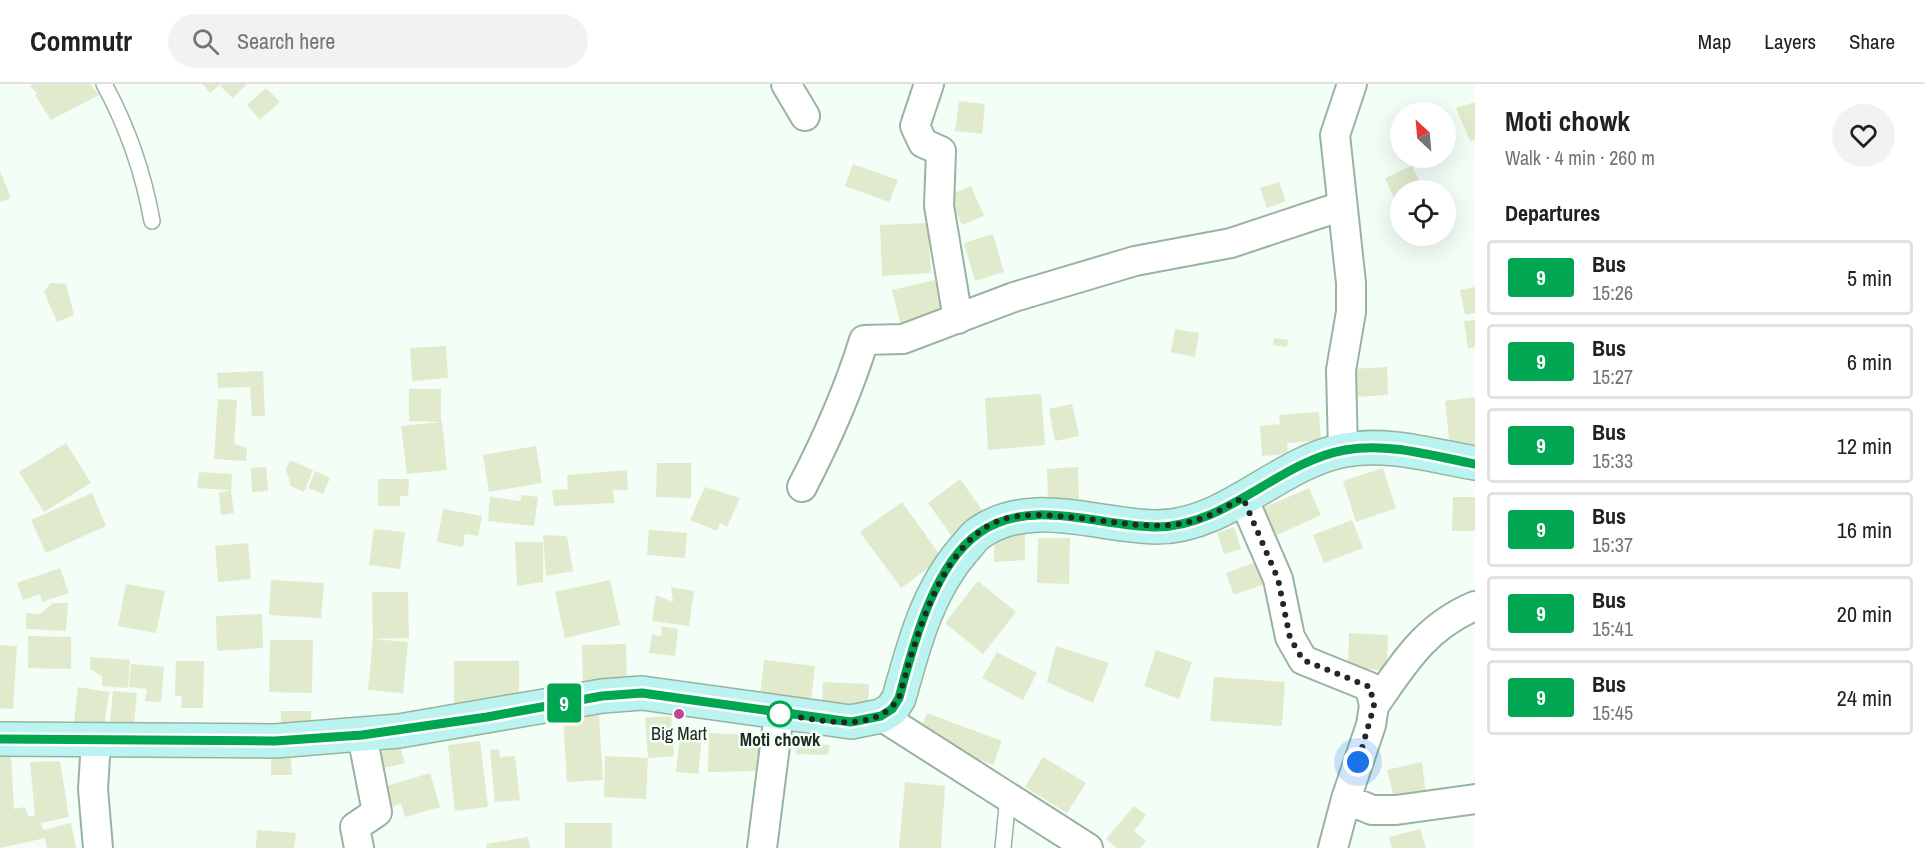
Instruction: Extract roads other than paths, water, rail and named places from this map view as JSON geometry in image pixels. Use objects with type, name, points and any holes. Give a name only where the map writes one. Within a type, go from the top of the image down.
[{"type":"street","points":[[786,84],[805,116]]},
{"type":"street","points":[[929,84],[915,126],[923,143],[941,151],[939,206],[958,319]]},
{"type":"street","points":[[1343,450],[1341,370],[1351,312],[1351,283],[1335,135],[1352,84]]},
{"type":"street","points":[[802,487],[828,437],[850,386],[864,340],[903,339],[1014,297],[1135,261],[1231,243],[1342,206]]},
{"type":"street","points":[[0,739],[275,741],[362,735],[602,696],[642,693],[779,714],[851,722],[881,716],[892,709],[899,698],[927,606],[958,556],[978,534],[1012,518],[1054,515],[1158,527],[1194,521],[1292,471],[1343,450],[1378,446],[1475,464]]},
{"type":"street","points":[[1243,498],[1278,579],[1290,638],[1303,660],[1370,687],[1374,706],[1371,725],[1346,799],[1333,848]]},
{"type":"street","points":[[1374,706],[1405,662],[1430,634],[1450,616],[1475,606]]},
{"type":"street","points":[[762,848],[779,714]]},
{"type":"street","points":[[881,716],[954,765],[1008,796],[1088,848]]},
{"type":"street","points":[[359,848],[355,827],[377,812],[362,735]]},
{"type":"street","points":[[96,741],[93,789],[98,848]]},
{"type":"street","points":[[1346,799],[1372,810],[1396,810],[1475,799]]},
{"type":"lane","points":[[104,84],[126,124],[144,177],[152,221]]},
{"type":"lane","points":[[1003,848],[1008,796]]},
{"type":"place","name":"Big Mart","points":[[679,714]]},
{"type":"place","name":"Moti chowk","points":[[780,714]]}]
